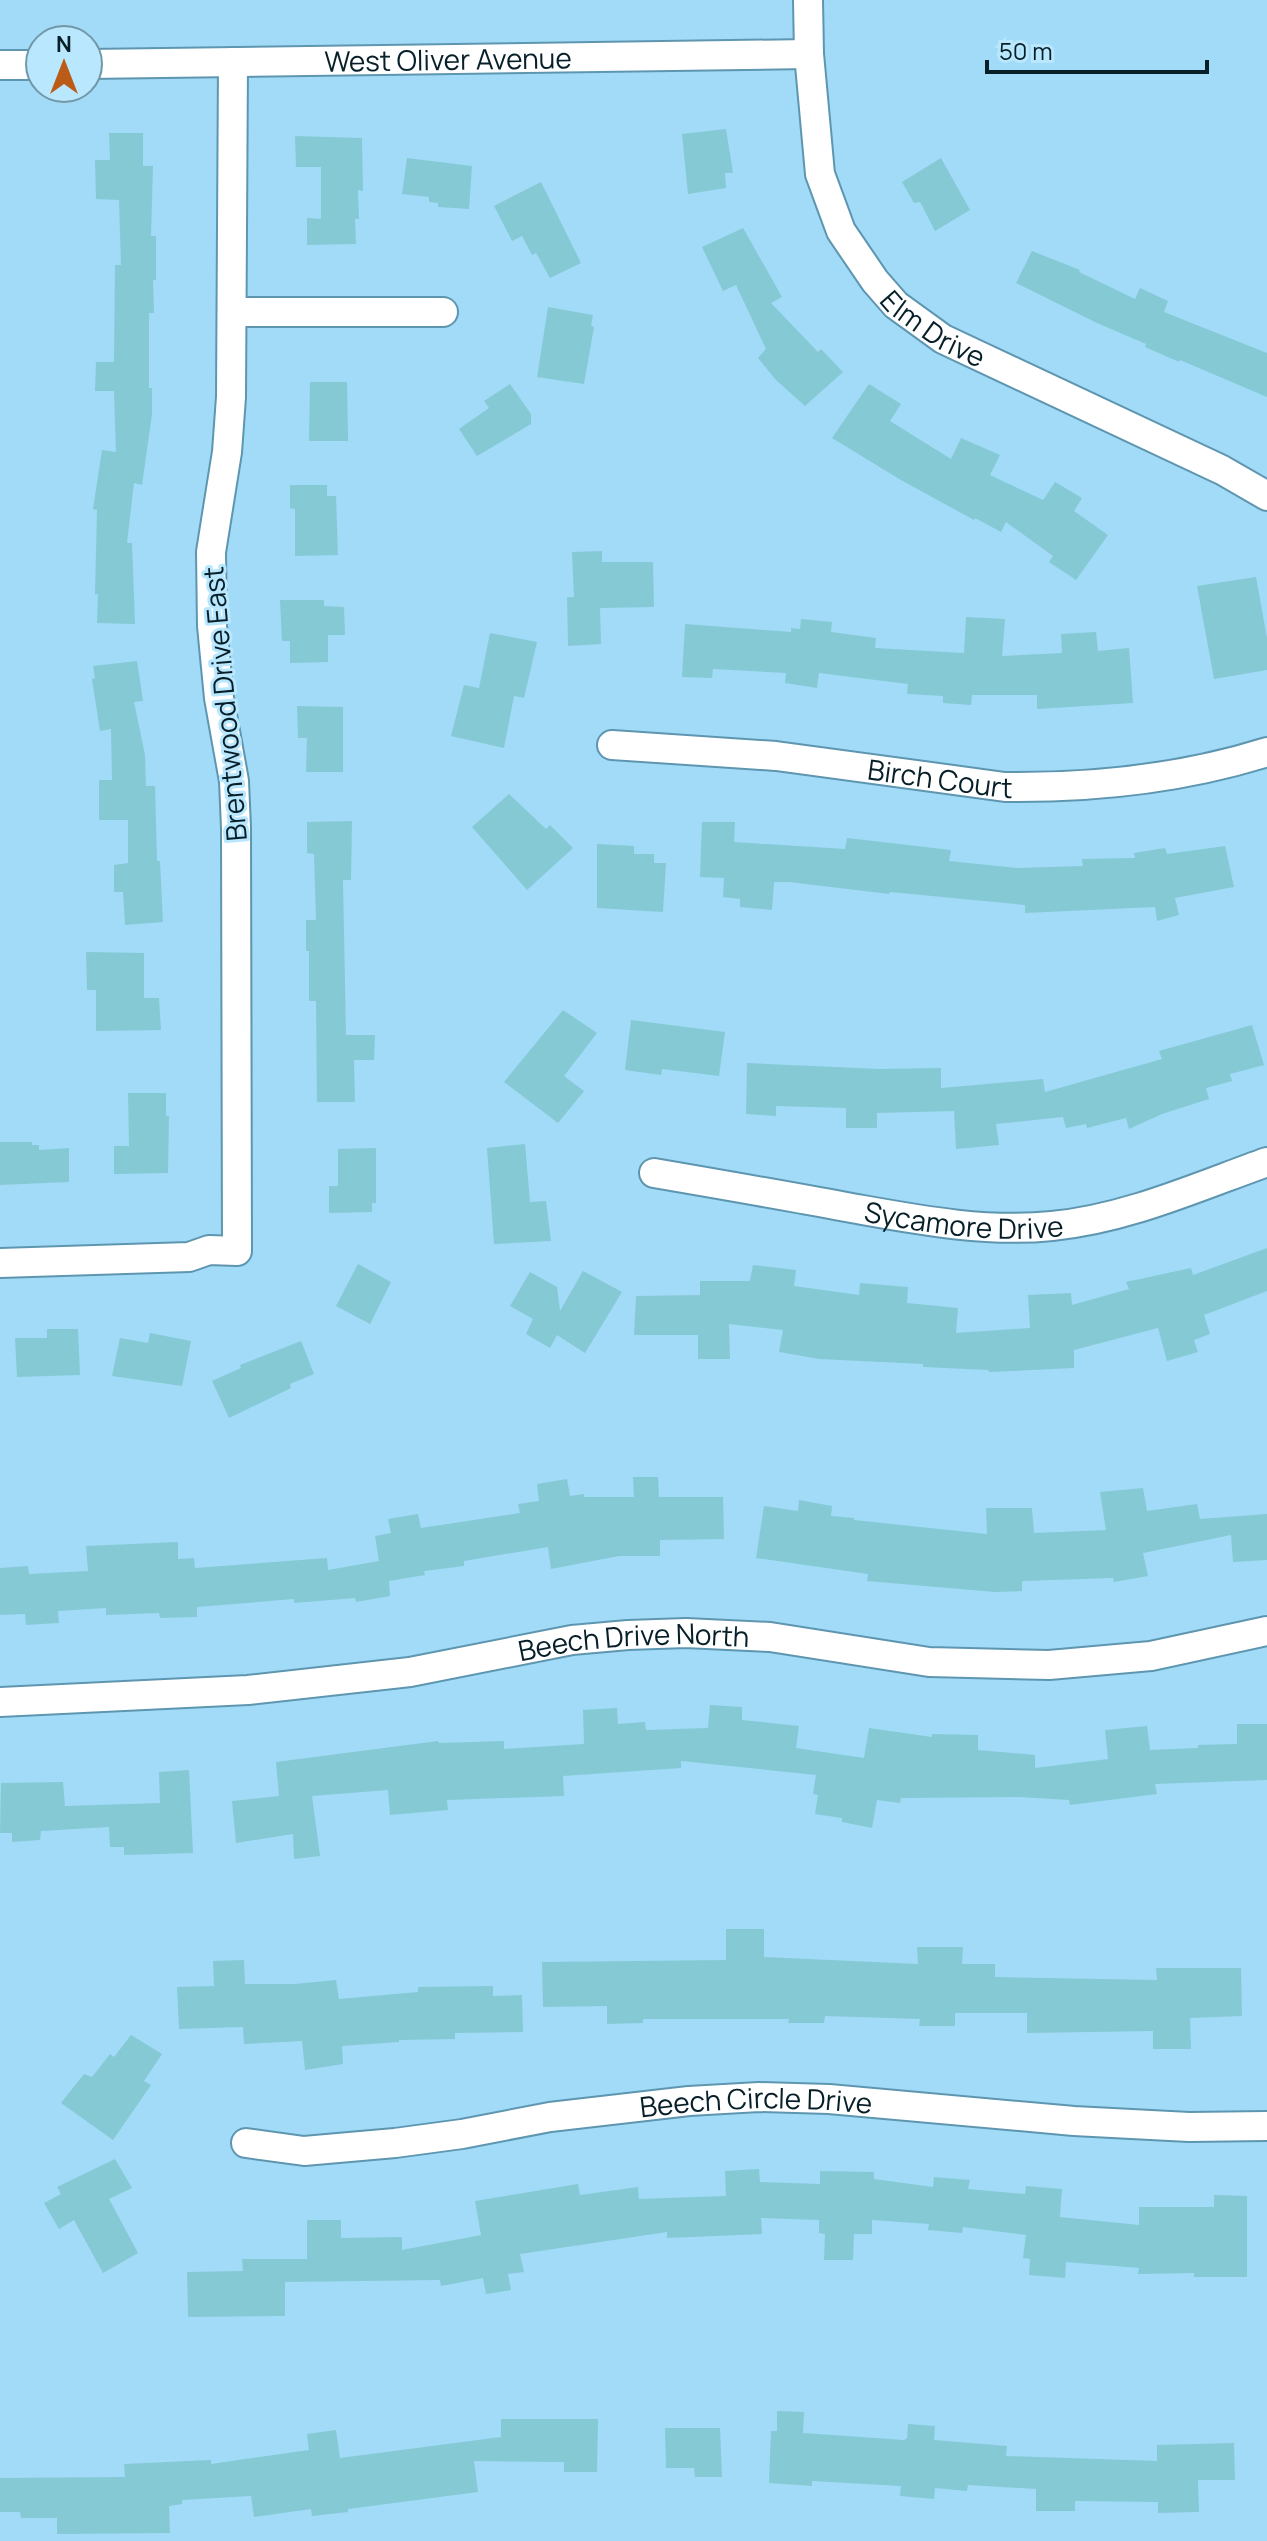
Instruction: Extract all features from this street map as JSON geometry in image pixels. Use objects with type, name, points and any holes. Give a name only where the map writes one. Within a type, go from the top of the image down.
[{"type":"street","name":"Elm Drive","points":[[808,0],[816,152],[826,195],[855,255],[896,305],[943,339],[1222,470],[1267,496]]},
{"type":"street","name":"West Oliver Avenue","points":[[104,64],[809,54]]},
{"type":"street","name":"Brentwood Drive East","points":[[0,1263],[189,1257],[209,1250],[237,1251],[236,828],[234,781],[219,698],[215,655],[211,552],[227,452],[234,312],[233,62]]},
{"type":"street","points":[[0,65],[24,65]]},
{"type":"street","points":[[234,312],[443,312]]},
{"type":"street","name":"Birch Court","points":[[612,745],[776,756],[1005,787],[1155,779],[1222,766],[1267,752]]},
{"type":"street","name":"Sycamore Drive","points":[[654,1173],[920,1220],[1007,1228],[1052,1226],[1137,1209],[1267,1162]]},
{"type":"street","name":"Beech Drive North","points":[[0,1702],[248,1690],[410,1672],[572,1640],[628,1635],[686,1633],[770,1637],[929,1662],[1049,1665],[1151,1656],[1267,1631]]},
{"type":"street","name":"Beech Circle Drive","points":[[246,2143],[304,2151],[395,2143],[550,2117],[689,2101],[759,2097],[924,2106],[1074,2121],[1189,2127],[1267,2126]]},
{"type":"building","points":[[726,129],[733,173],[725,173],[726,188],[688,194],[682,134]]},
{"type":"building","points":[[109,133],[143,133],[143,166],[153,166],[151,236],[156,236],[156,280],[153,280],[154,313],[149,313],[152,414],[142,485],[134,483],[127,543],[132,543],[135,624],[97,623],[98,594],[95,594],[97,510],[93,509],[102,450],[116,452],[114,391],[95,391],[96,362],[114,362],[115,265],[121,265],[119,200],[96,199],[95,160],[110,160]]},
{"type":"building","points":[[295,136],[362,138],[363,191],[358,190],[356,244],[307,245],[307,218],[321,219],[321,167],[296,167]]},
{"type":"building","points":[[407,158],[472,166],[469,209],[438,207],[438,203],[429,202],[429,197],[402,194]]},
{"type":"building","points":[[941,158],[970,210],[935,231],[920,202],[914,203],[902,182]]},
{"type":"building","points":[[541,182],[581,263],[550,278],[522,236],[512,241],[494,206]]},
{"type":"building","points":[[743,228],[782,297],[771,303],[818,352],[821,349],[843,372],[805,406],[776,380],[758,358],[766,349],[736,285],[723,291],[702,247]]},
{"type":"building","points":[[1032,251],[1080,270],[1135,299],[1140,288],[1168,301],[1164,312],[1267,353],[1267,397],[1145,347],[1146,344],[1016,283]]},
{"type":"building","points":[[548,307],[593,315],[591,326],[594,327],[584,384],[537,377]]},
{"type":"building","points":[[310,382],[347,382],[348,441],[309,441]]},
{"type":"building","points":[[510,384],[531,414],[531,424],[477,456],[459,429],[489,408],[484,401]]},
{"type":"building","points":[[869,384],[901,404],[890,421],[951,459],[961,438],[1000,455],[990,475],[1043,500],[1055,482],[1082,498],[1074,511],[1108,535],[1076,580],[1049,562],[1053,556],[1006,522],[1001,532],[974,520],[832,438]]},
{"type":"building","points":[[290,485],[327,485],[327,496],[336,496],[338,555],[295,556],[295,509],[290,508]]},
{"type":"building","points":[[602,551],[602,562],[653,562],[654,607],[600,608],[601,644],[568,646],[567,597],[574,597],[572,552]]},
{"type":"building","points":[[1256,577],[1267,638],[1267,670],[1214,679],[1197,586]]},
{"type":"building","points":[[280,600],[324,600],[324,606],[344,607],[345,635],[328,635],[328,662],[290,663],[290,641],[282,641]]},
{"type":"building","points":[[966,617],[1005,619],[1002,656],[1062,653],[1061,634],[1096,632],[1098,651],[1129,648],[1133,703],[1037,709],[1037,695],[972,695],[971,705],[943,703],[943,696],[907,694],[908,684],[819,673],[817,688],[785,683],[786,673],[713,669],[712,678],[682,677],[685,624],[791,632],[791,628],[800,629],[801,619],[832,622],[831,632],[876,638],[875,648],[964,653]]},
{"type":"building","points":[[490,633],[537,642],[524,698],[514,696],[504,748],[451,736],[464,685],[479,688]]},
{"type":"building","points":[[137,661],[143,701],[134,702],[145,755],[146,786],[155,786],[157,861],[160,861],[163,922],[125,925],[123,892],[114,892],[114,865],[128,863],[128,820],[99,820],[99,780],[112,780],[111,729],[100,731],[92,679],[95,678],[93,666]]},
{"type":"building","points":[[297,706],[343,707],[343,772],[306,772],[307,738],[298,738]]},
{"type":"building","points":[[509,794],[546,829],[550,825],[573,848],[527,890],[472,827]]},
{"type":"building","points":[[352,821],[351,880],[343,880],[346,1035],[375,1035],[374,1060],[354,1060],[355,1102],[317,1102],[316,1001],[309,1001],[309,951],[306,951],[306,920],[316,920],[314,854],[307,853],[307,822]]},
{"type":"building","points":[[702,822],[735,822],[734,842],[845,849],[847,838],[951,850],[949,861],[1017,868],[1083,866],[1082,859],[1135,858],[1134,853],[1165,848],[1167,854],[1225,846],[1234,887],[1175,898],[1179,915],[1157,921],[1155,907],[1025,913],[1025,905],[789,882],[774,882],[772,910],[740,907],[740,899],[723,897],[724,878],[700,877]]},
{"type":"building","points":[[597,844],[634,846],[634,854],[654,854],[654,863],[666,863],[663,912],[597,908]]},
{"type":"building","points":[[86,952],[144,953],[144,998],[159,998],[161,1030],[96,1031],[96,990],[87,990]]},
{"type":"building","points":[[563,1010],[597,1033],[564,1076],[584,1091],[558,1123],[504,1082]]},
{"type":"building","points":[[631,1020],[725,1032],[719,1076],[662,1069],[661,1075],[625,1070]]},
{"type":"building","points":[[1252,1025],[1264,1065],[1230,1074],[1232,1081],[1206,1088],[1209,1099],[1162,1114],[1129,1129],[1126,1118],[1087,1128],[1086,1124],[1066,1128],[1063,1117],[996,1124],[999,1145],[956,1149],[954,1111],[877,1113],[877,1128],[846,1128],[846,1108],[776,1106],[776,1116],[746,1114],[747,1063],[879,1069],[941,1068],[941,1088],[1043,1079],[1045,1092],[1162,1059],[1159,1051]]},
{"type":"building","points":[[128,1093],[166,1093],[166,1116],[169,1116],[168,1173],[114,1174],[114,1146],[129,1146]]},
{"type":"building","points":[[0,1142],[32,1142],[32,1145],[39,1145],[39,1150],[69,1148],[69,1182],[0,1185]]},
{"type":"building","points":[[525,1144],[530,1202],[546,1201],[551,1241],[494,1244],[487,1148]]},
{"type":"building","points":[[376,1148],[376,1203],[372,1203],[372,1212],[329,1213],[329,1186],[338,1186],[338,1149]]},
{"type":"building","points":[[1267,1248],[1267,1291],[1204,1315],[1210,1334],[1194,1340],[1198,1352],[1167,1361],[1158,1328],[1074,1350],[1074,1368],[989,1372],[923,1367],[923,1364],[819,1359],[779,1352],[783,1330],[729,1324],[730,1359],[698,1359],[698,1335],[634,1335],[636,1296],[700,1295],[700,1281],[750,1281],[753,1265],[796,1270],[794,1286],[859,1295],[860,1283],[908,1287],[907,1303],[958,1308],[956,1333],[1030,1328],[1028,1295],[1071,1293],[1072,1305],[1129,1289],[1126,1282],[1191,1268],[1193,1275]]},
{"type":"building","points":[[358,1264],[391,1282],[370,1324],[336,1306]]},
{"type":"building","points":[[583,1271],[622,1292],[585,1353],[557,1335],[550,1348],[526,1334],[533,1319],[510,1306],[530,1272],[557,1287],[560,1311]]},
{"type":"building","points":[[47,1329],[78,1329],[80,1375],[17,1377],[15,1338],[47,1338]]},
{"type":"building","points":[[150,1333],[191,1341],[182,1386],[112,1376],[120,1338],[148,1343]]},
{"type":"building","points":[[301,1341],[314,1374],[229,1418],[212,1381],[241,1368],[240,1365]]},
{"type":"building","points":[[633,1477],[658,1477],[659,1497],[723,1497],[724,1539],[660,1540],[660,1556],[619,1556],[551,1569],[548,1547],[464,1561],[464,1566],[424,1571],[425,1575],[389,1581],[390,1596],[356,1602],[355,1598],[294,1603],[294,1599],[197,1607],[197,1617],[160,1618],[159,1613],[106,1615],[106,1608],[58,1611],[59,1623],[26,1625],[25,1614],[0,1615],[0,1568],[28,1566],[29,1574],[88,1571],[86,1546],[178,1542],[178,1559],[194,1558],[195,1568],[327,1558],[328,1570],[379,1561],[375,1536],[391,1533],[388,1519],[418,1514],[421,1528],[520,1513],[518,1504],[539,1501],[537,1484],[567,1479],[570,1496],[634,1497]]},
{"type":"building","points":[[1143,1488],[1147,1511],[1197,1504],[1200,1519],[1267,1514],[1267,1560],[1233,1562],[1231,1535],[1143,1553],[1148,1576],[1114,1582],[1113,1578],[1022,1581],[1022,1591],[995,1592],[867,1581],[868,1574],[756,1558],[764,1506],[798,1511],[799,1500],[832,1506],[831,1516],[987,1534],[986,1508],[1032,1508],[1034,1533],[1106,1530],[1100,1492]]},
{"type":"building","points":[[710,1705],[742,1707],[742,1720],[799,1726],[796,1748],[864,1758],[869,1728],[932,1737],[932,1734],[978,1735],[978,1750],[1035,1755],[1035,1768],[1108,1759],[1105,1730],[1147,1726],[1150,1750],[1237,1744],[1237,1724],[1267,1724],[1267,1780],[1155,1784],[1157,1794],[1070,1805],[1069,1800],[1019,1797],[901,1798],[900,1803],[877,1800],[872,1828],[842,1822],[842,1818],[815,1814],[818,1795],[813,1794],[816,1775],[681,1761],[681,1768],[563,1776],[564,1796],[447,1800],[448,1810],[390,1815],[388,1790],[312,1796],[320,1856],[294,1859],[293,1834],[236,1843],[232,1801],[279,1796],[276,1762],[438,1741],[504,1741],[504,1749],[584,1744],[583,1710],[617,1708],[618,1724],[645,1722],[646,1730],[708,1728]]},
{"type":"building","points":[[189,1770],[193,1853],[124,1855],[124,1847],[110,1847],[109,1827],[41,1831],[40,1840],[12,1842],[12,1833],[0,1833],[1,1783],[63,1782],[65,1806],[160,1803],[159,1772]]},
{"type":"building","points":[[726,1929],[764,1929],[764,1957],[918,1964],[917,1947],[963,1947],[962,1964],[995,1964],[995,1977],[1157,1980],[1156,1968],[1241,1968],[1242,2016],[1190,2018],[1191,2049],[1153,2049],[1153,2031],[1027,2033],[1027,2013],[955,2013],[955,2026],[919,2026],[920,2019],[825,2016],[824,2023],[788,2023],[789,2019],[643,2019],[643,2023],[607,2024],[607,2006],[543,2007],[542,1962],[726,1960]]},
{"type":"building","points":[[244,1960],[245,1984],[336,1980],[339,1999],[418,1992],[418,1987],[493,1986],[493,1996],[522,1995],[523,2032],[455,2033],[455,2039],[399,2040],[342,2046],[343,2064],[305,2070],[302,2041],[244,2044],[243,2027],[179,2029],[177,1987],[214,1986],[213,1961]]},
{"type":"building","points":[[131,2035],[162,2054],[144,2081],[151,2085],[113,2140],[61,2103],[84,2074],[92,2077],[110,2054],[114,2057]]},
{"type":"building","points":[[115,2159],[132,2188],[109,2199],[138,2253],[103,2273],[74,2220],[59,2229],[44,2203],[61,2194],[57,2187]]},
{"type":"building","points":[[759,2169],[760,2182],[820,2184],[820,2171],[874,2172],[874,2179],[933,2187],[934,2177],[970,2180],[968,2189],[1025,2194],[1026,2186],[1062,2189],[1060,2217],[1139,2225],[1139,2207],[1214,2207],[1214,2195],[1247,2196],[1247,2277],[1194,2277],[1194,2273],[1138,2274],[1139,2268],[1066,2262],[1065,2278],[1029,2275],[1030,2259],[1023,2258],[1026,2235],[963,2227],[962,2233],[928,2230],[929,2224],[872,2220],[872,2234],[854,2234],[853,2260],[824,2260],[825,2234],[819,2233],[819,2220],[761,2218],[762,2234],[667,2238],[667,2232],[520,2254],[524,2272],[508,2274],[511,2290],[486,2294],[483,2278],[441,2286],[440,2280],[285,2282],[285,2316],[188,2317],[187,2272],[243,2271],[242,2259],[307,2259],[307,2220],[341,2220],[341,2238],[402,2237],[402,2250],[481,2235],[475,2201],[578,2184],[580,2195],[638,2187],[639,2199],[726,2196],[725,2171]]},
{"type":"building","points":[[777,2411],[804,2412],[803,2433],[904,2440],[907,2438],[908,2424],[935,2426],[934,2440],[1007,2446],[1006,2456],[1157,2461],[1157,2445],[1234,2443],[1235,2480],[1198,2480],[1199,2512],[1158,2513],[1158,2502],[1075,2501],[1075,2511],[1036,2511],[1036,2489],[968,2485],[967,2491],[935,2488],[934,2499],[900,2496],[901,2486],[812,2481],[812,2486],[769,2483],[771,2431],[777,2431]]},
{"type":"building","points":[[501,2419],[598,2419],[597,2472],[564,2472],[564,2462],[474,2461],[478,2492],[312,2516],[311,2509],[254,2517],[251,2496],[182,2500],[182,2504],[169,2506],[170,2533],[57,2534],[57,2518],[21,2518],[20,2512],[0,2512],[0,2478],[125,2477],[124,2464],[211,2460],[211,2464],[309,2450],[307,2434],[336,2430],[340,2458],[501,2437]]},
{"type":"building","points":[[665,2428],[720,2428],[722,2477],[695,2477],[694,2468],[666,2468]]}]
